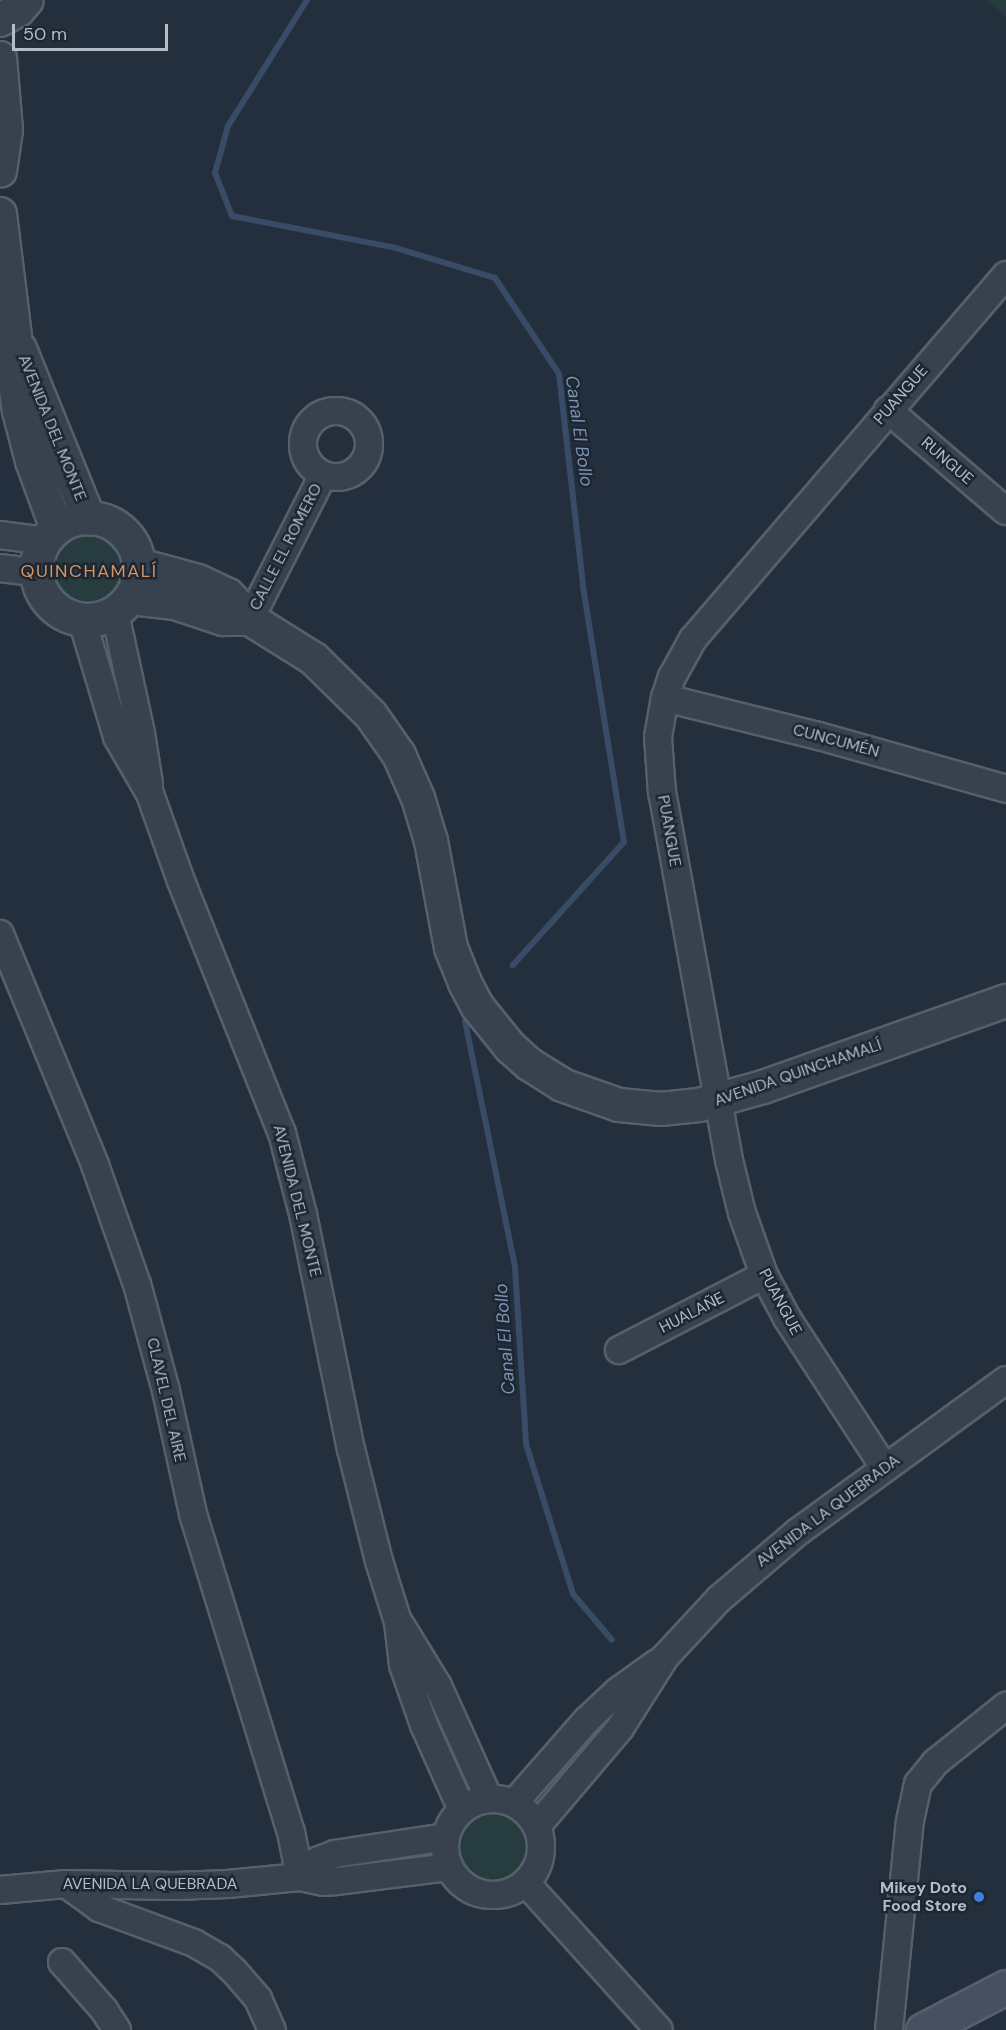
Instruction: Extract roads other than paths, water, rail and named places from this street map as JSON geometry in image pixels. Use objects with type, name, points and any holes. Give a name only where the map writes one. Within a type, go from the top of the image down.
[{"type":"main road","points":[[924,2030],[1006,1987]]},
{"type":"street","points":[[0,21],[18,10],[27,0]]},
{"type":"street","points":[[0,58],[6,130],[0,171]]},
{"type":"street","name":"AVENIDA DEL MONTE","points":[[0,214],[15,337],[15,382],[19,411],[52,535]]},
{"type":"street","name":"PUANGUE","points":[[884,1467],[805,1347],[764,1275],[735,1188],[662,793],[658,737],[664,698],[681,657],[693,639],[1006,275]]},
{"type":"street","name":"AVENIDA DEL MONTE","points":[[15,337],[38,388],[88,519]]},
{"type":"street","name":"RUNGUE","points":[[888,410],[1006,512]]},
{"type":"street","name":"CALLE EL ROMERO","points":[[250,618],[323,475]]},
{"type":"street","points":[[0,536],[52,535],[78,520],[88,519],[101,520],[123,532],[137,553],[139,565],[139,577],[123,605]]},
{"type":"street","points":[[52,535],[38,562],[40,586],[51,604],[68,616],[93,620],[123,605],[175,603],[223,620],[250,618]]},
{"type":"street","name":"AVENIDA QUINCHAMALÍ","points":[[139,565],[168,571],[220,590],[235,600],[250,618],[292,643],[334,676],[371,715],[399,755],[425,819],[446,929],[457,966],[477,1006],[510,1047],[529,1064],[562,1085],[609,1102],[661,1109],[719,1101],[1006,1001]]},
{"type":"street","points":[[0,568],[38,573]]},
{"type":"street","name":"AVENIDA DEL MONTE","points":[[123,605],[150,794]]},
{"type":"street","name":"AVENIDA DEL MONTE","points":[[82,620],[117,737],[150,794],[181,880],[282,1133],[303,1214],[351,1449],[379,1561],[398,1622],[403,1665],[411,1692],[462,1810]]},
{"type":"street","name":"CUNCUMÉN","points":[[664,698],[819,736],[1006,789]]},
{"type":"street","name":"CLAVEL DEL AIRE","points":[[0,934],[95,1166],[137,1284],[153,1337],[196,1525],[291,1832],[300,1877]]},
{"type":"street","name":"HUALAÑE","points":[[619,1350],[764,1275]]},
{"type":"street","name":"AVENIDA LA QUEBRADA","points":[[514,1803],[602,1705],[665,1657],[719,1599],[760,1562],[884,1467],[1006,1380]]},
{"type":"street","name":"AVENIDA DEL MONTE","points":[[398,1622],[438,1686],[489,1799]]},
{"type":"street","name":"AVENIDA LA QUEBRADA","points":[[537,1826],[620,1728],[665,1657]]},
{"type":"street","points":[[889,2030],[910,1821],[918,1784],[936,1761],[1006,1706]]},
{"type":"street","points":[[489,1799],[514,1803],[523,1809],[537,1826],[542,1850],[539,1862],[525,1883],[506,1894],[483,1895],[463,1885],[449,1867],[446,1857],[446,1837],[449,1827],[462,1810],[489,1799]]},
{"type":"street","points":[[300,1877],[317,1861],[335,1854],[446,1837]]},
{"type":"street","name":"AVENIDA LA QUEBRADA","points":[[0,1890],[66,1884],[186,1886],[300,1877],[323,1882],[449,1867]]},
{"type":"street","points":[[525,1883],[659,2030]]},
{"type":"street","points":[[66,1884],[99,1908],[194,1943],[220,1958],[252,1992],[272,2030]]},
{"type":"street","points":[[62,1962],[104,2010],[117,2030]]},
{"type":"waterway","name":"Canal El Bollo","points":[[307,0],[228,126],[215,173],[232,216],[396,248],[495,278],[559,374],[584,593],[624,842],[513,965]]},
{"type":"waterway","name":"Canal El Bollo","points":[[465,1021],[515,1267],[526,1444],[573,1594],[612,1640]]},
{"type":"place","name":"Mikey Doto Food Store","points":[[979,1897]]},
{"type":"district","name":"QUINCHAMALÍ","points":[[89,571]]}]
